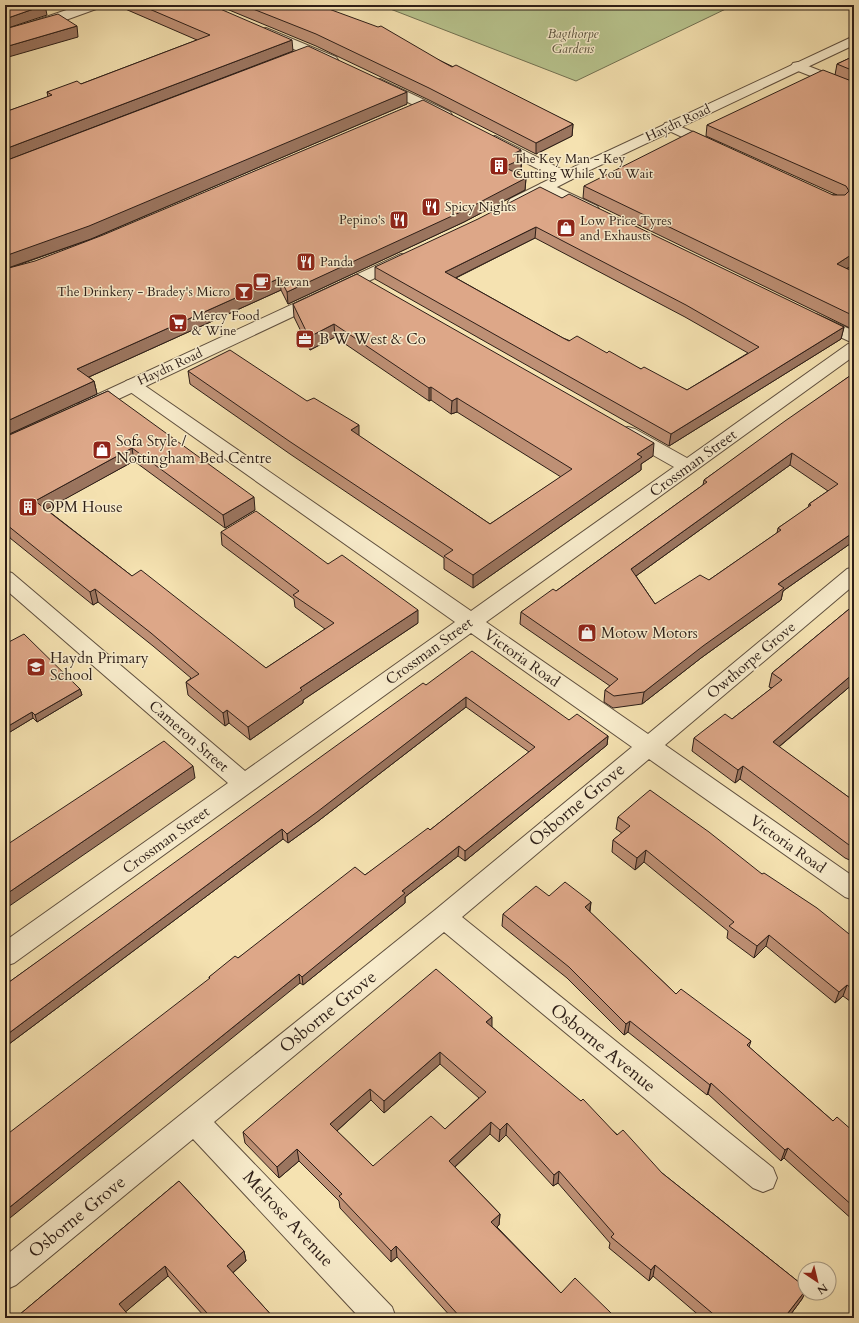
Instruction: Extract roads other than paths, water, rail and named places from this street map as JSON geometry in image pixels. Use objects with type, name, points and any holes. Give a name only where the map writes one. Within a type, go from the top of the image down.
[{"type":"street","points":[[5,35],[33,27],[94,5]]},
{"type":"street","points":[[253,26],[343,65]]},
{"type":"street","name":"Haydn Road","points":[[505,208],[670,126],[854,40]]},
{"type":"street","points":[[290,59],[311,50]]},
{"type":"street","points":[[798,66],[854,89]]},
{"type":"street","points":[[369,78],[458,122]]},
{"type":"street","points":[[405,112],[423,104]]},
{"type":"street","points":[[670,126],[732,154]]},
{"type":"street","points":[[479,133],[565,177]]},
{"type":"street","points":[[546,187],[607,217]]},
{"type":"street","name":"Haydn Road","points":[[69,415],[415,252]]},
{"type":"street","points":[[360,279],[378,290]]},
{"type":"street","points":[[805,314],[854,338]]},
{"type":"street","name":"Crossman Street","points":[[5,955],[854,348]]},
{"type":"street","name":"Victoria Road","points":[[132,385],[854,890]]},
{"type":"street","points":[[614,425],[688,467]]},
{"type":"street","name":"Owthorpe Grove","points":[[647,746],[854,574]]},
{"type":"street","name":"Cameron Street","points":[[5,578],[245,784]]},
{"type":"street","name":"Osborne Grove","points":[[5,1276],[444,917],[647,746]]},
{"type":"street","name":"Osborne Avenue","points":[[444,917],[763,1178]]},
{"type":"street","name":"Melrose Avenue","points":[[195,1121],[382,1318]]},
{"type":"place","name":"The Key Man - Key Cutting While You Wait","points":[[499,166]]},
{"type":"place","name":"Spicy Nights","points":[[431,207]]},
{"type":"place","name":"Pepino's","points":[[399,220]]},
{"type":"place","name":"Low Price Tyres and Exhausts","points":[[566,228]]},
{"type":"place","name":"Panda","points":[[306,262]]},
{"type":"place","name":"Levan","points":[[262,282]]},
{"type":"place","name":"The Drinkery - Bradey's Micro","points":[[244,292]]},
{"type":"place","name":"Mercy Food & Wine","points":[[178,323]]},
{"type":"place","name":"B W West & Co","points":[[305,339]]},
{"type":"place","name":"Sofa Style / Nottingham Bed Centre","points":[[102,450]]},
{"type":"place","name":"OPM House","points":[[28,507]]},
{"type":"place","name":"Motow Motors","points":[[587,633]]},
{"type":"place","name":"Haydn Primary School","points":[[36,667]]},
{"type":"park label","name":"Bagthorpe Gardens","points":[[573,42]]}]
